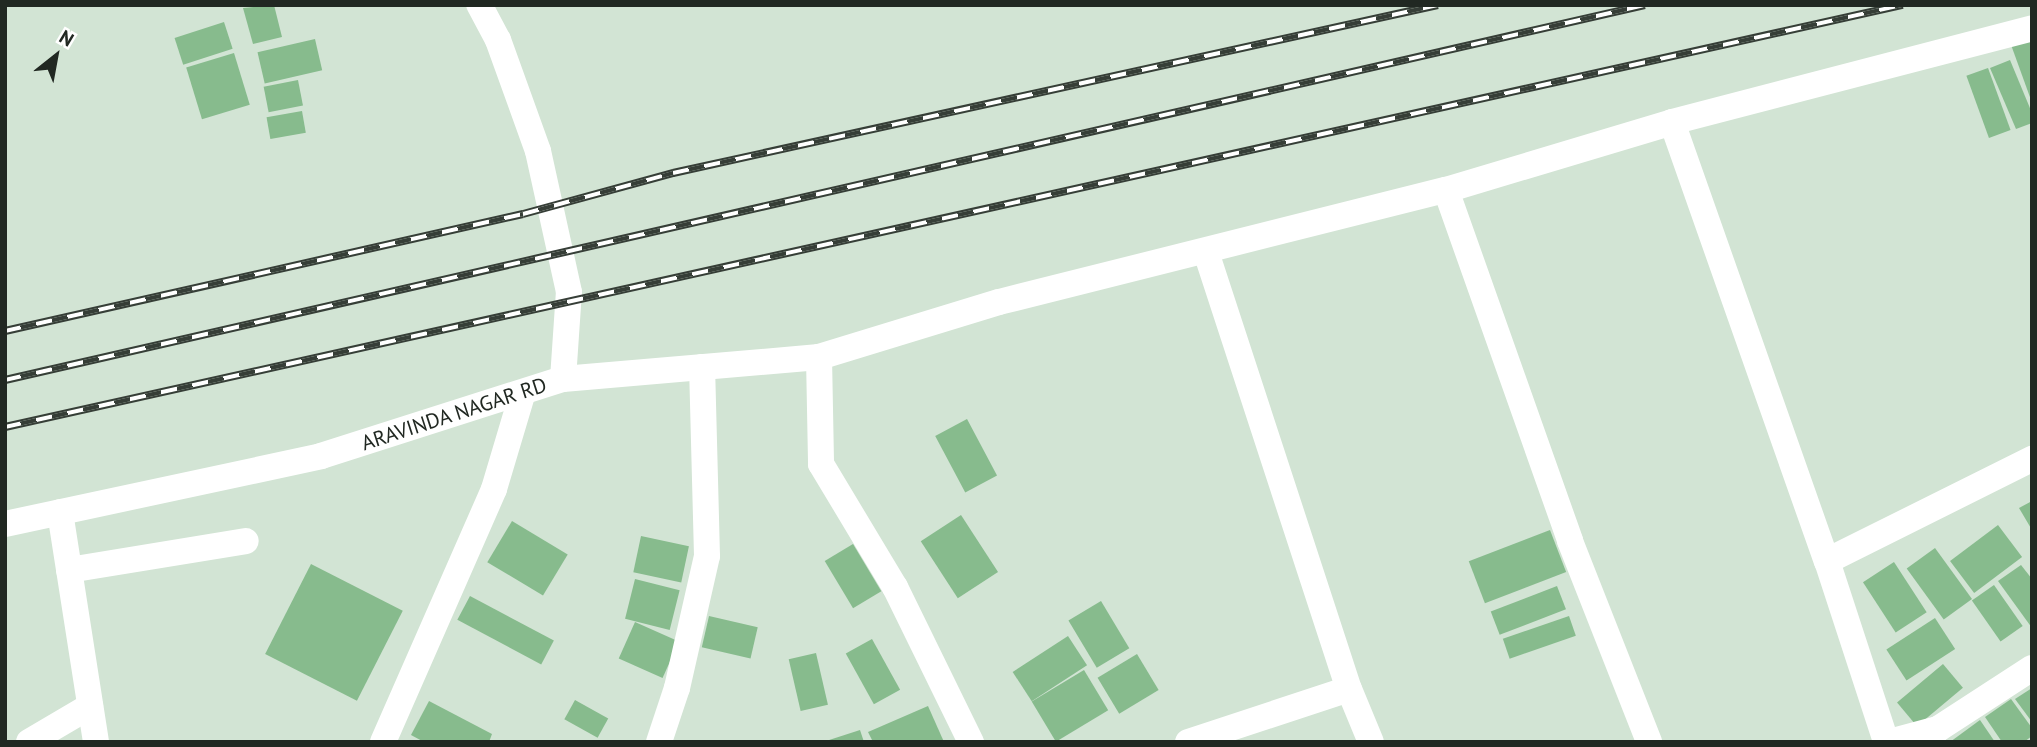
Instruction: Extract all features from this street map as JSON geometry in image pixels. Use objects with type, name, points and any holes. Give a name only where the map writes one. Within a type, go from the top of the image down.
[{"type":"street","name":"ARAVINDA NAGAR RD","points":[[5,524],[321,456],[564,379],[569,292],[538,151],[498,40],[479,5]]},
{"type":"street","points":[[564,379],[819,357],[999,302],[1446,190],[1672,122],[2032,28]]},
{"type":"street","points":[[1672,122],[1828,561],[1887,742],[1938,729],[2032,668]]},
{"type":"street","points":[[1446,190],[1570,541],[1649,742]]},
{"type":"street","points":[[1206,252],[1349,689],[1371,742]]},
{"type":"street","points":[[819,357],[821,464],[895,587],[971,742]]},
{"type":"street","points":[[659,742],[677,688],[707,556],[702,367]]},
{"type":"street","points":[[383,742],[494,489],[523,392]]},
{"type":"street","points":[[1828,561],[2032,459]]},
{"type":"street","points":[[61,512],[96,742]]},
{"type":"street","points":[[69,570],[246,541]]},
{"type":"street","points":[[1188,742],[1349,689]]},
{"type":"street","points":[[29,742],[90,706]]},
{"type":"building","points":[[274,5],[282,37],[253,44],[243,8]]},
{"type":"building","points":[[224,22],[233,49],[183,65],[175,38]]},
{"type":"building","points":[[2032,34],[2032,100],[2031,100],[2010,42]]},
{"type":"building","points":[[315,39],[322,70],[265,83],[258,52]]},
{"type":"building","points":[[234,53],[250,105],[202,119],[186,68]]},
{"type":"building","points":[[2010,60],[2032,113],[2032,123],[2016,129],[1990,68]]},
{"type":"building","points":[[1988,68],[2011,130],[1989,138],[1966,76]]},
{"type":"building","points":[[298,80],[303,106],[269,112],[264,87]]},
{"type":"building","points":[[302,111],[306,133],[270,139],[267,117]]},
{"type":"building","points":[[967,419],[997,476],[965,492],[935,436]]},
{"type":"building","points":[[2032,501],[2032,530],[2019,508]]},
{"type":"building","points":[[961,515],[998,572],[958,598],[921,541]]},
{"type":"building","points":[[512,521],[568,554],[543,596],[487,562]]},
{"type":"building","points":[[1998,525],[2022,557],[1974,593],[1950,561]]},
{"type":"building","points":[[1550,530],[1566,572],[1485,603],[1469,561]]},
{"type":"building","points":[[641,536],[689,546],[681,582],[633,572]]},
{"type":"building","points":[[853,544],[881,591],[853,608],[825,561]]},
{"type":"building","points":[[1935,548],[1972,599],[1944,620],[1907,569]]},
{"type":"building","points":[[1894,562],[1927,612],[1896,632],[1863,582]]},
{"type":"building","points":[[311,564],[403,611],[357,701],[265,654]]},
{"type":"building","points":[[2021,565],[2032,579],[2032,628],[1998,581]]},
{"type":"building","points":[[635,579],[680,590],[670,630],[625,619]]},
{"type":"building","points":[[1994,585],[2023,626],[2001,641],[1972,600]]},
{"type":"building","points":[[1557,586],[1566,609],[1500,635],[1491,611]]},
{"type":"building","points":[[470,596],[554,641],[541,664],[457,620]]},
{"type":"building","points":[[1101,601],[1129,648],[1097,668],[1068,621]]},
{"type":"building","points":[[709,616],[758,627],[751,658],[702,647]]},
{"type":"building","points":[[1569,616],[1576,636],[1510,659],[1503,639]]},
{"type":"building","points":[[1935,618],[1955,649],[1907,681],[1886,650]]},
{"type":"building","points":[[635,622],[679,642],[663,678],[619,659]]},
{"type":"building","points":[[1068,636],[1087,665],[1032,701],[1013,672]]},
{"type":"building","points":[[872,639],[900,690],[874,704],[846,654]]},
{"type":"building","points":[[816,653],[828,705],[801,711],[789,659]]},
{"type":"building","points":[[1137,654],[1159,690],[1119,714],[1098,678]]},
{"type":"building","points":[[1943,664],[1963,688],[1917,726],[1897,703]]},
{"type":"building","points":[[1084,670],[1108,710],[1056,742],[1032,701]]},
{"type":"building","points":[[2032,688],[2032,722],[2015,699]]},
{"type":"building","points":[[2011,699],[2032,728],[2032,736],[2024,742],[2002,742],[1985,717]]},
{"type":"building","points":[[575,700],[608,718],[598,738],[564,719]]},
{"type":"building","points":[[429,701],[492,734],[489,742],[424,742],[411,735]]},
{"type":"building","points":[[928,706],[944,742],[873,742],[868,732]]},
{"type":"building","points":[[1980,720],[1995,742],[1950,742]]},
{"type":"building","points":[[860,730],[864,742],[826,742],[826,741]]},
{"type":"railway","points":[[5,331],[523,214],[673,173],[1438,5]]},
{"type":"railway","points":[[5,380],[1645,5]]},
{"type":"railway","points":[[5,427],[1903,5]]}]
